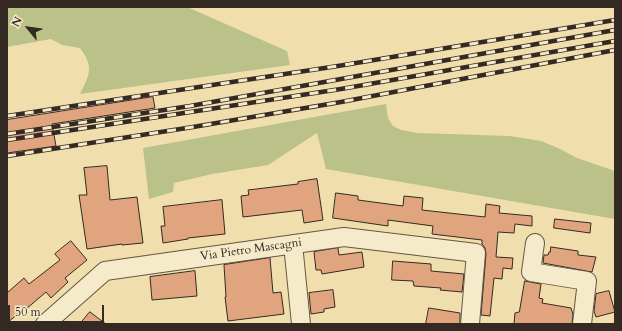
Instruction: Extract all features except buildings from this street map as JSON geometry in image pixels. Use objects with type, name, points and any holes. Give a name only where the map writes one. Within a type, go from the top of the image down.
[{"type":"street","name":"Via Pietro Mascagni","points":[[45,324],[105,270],[344,237],[476,253],[470,324]]},
{"type":"street","points":[[535,243],[531,272],[587,281],[582,324]]},
{"type":"street","points":[[293,244],[301,324]]},
{"type":"green space","points":[[7,7],[187,7],[287,51],[290,65],[80,94],[88,76],[89,66],[80,48],[62,45],[51,39],[7,47]]},
{"type":"green space","points":[[386,104],[388,118],[393,126],[401,130],[418,133],[510,136],[541,141],[577,158],[615,171],[615,219],[326,169],[317,133],[268,165],[212,174],[174,183],[173,192],[149,199],[143,148]]},
{"type":"railway","points":[[7,116],[338,66],[615,20]]},
{"type":"railway","points":[[7,134],[190,106],[615,30]]},
{"type":"railway","points":[[7,140],[341,89],[615,41]]},
{"type":"railway","points":[[7,156],[341,102],[615,50]]}]
